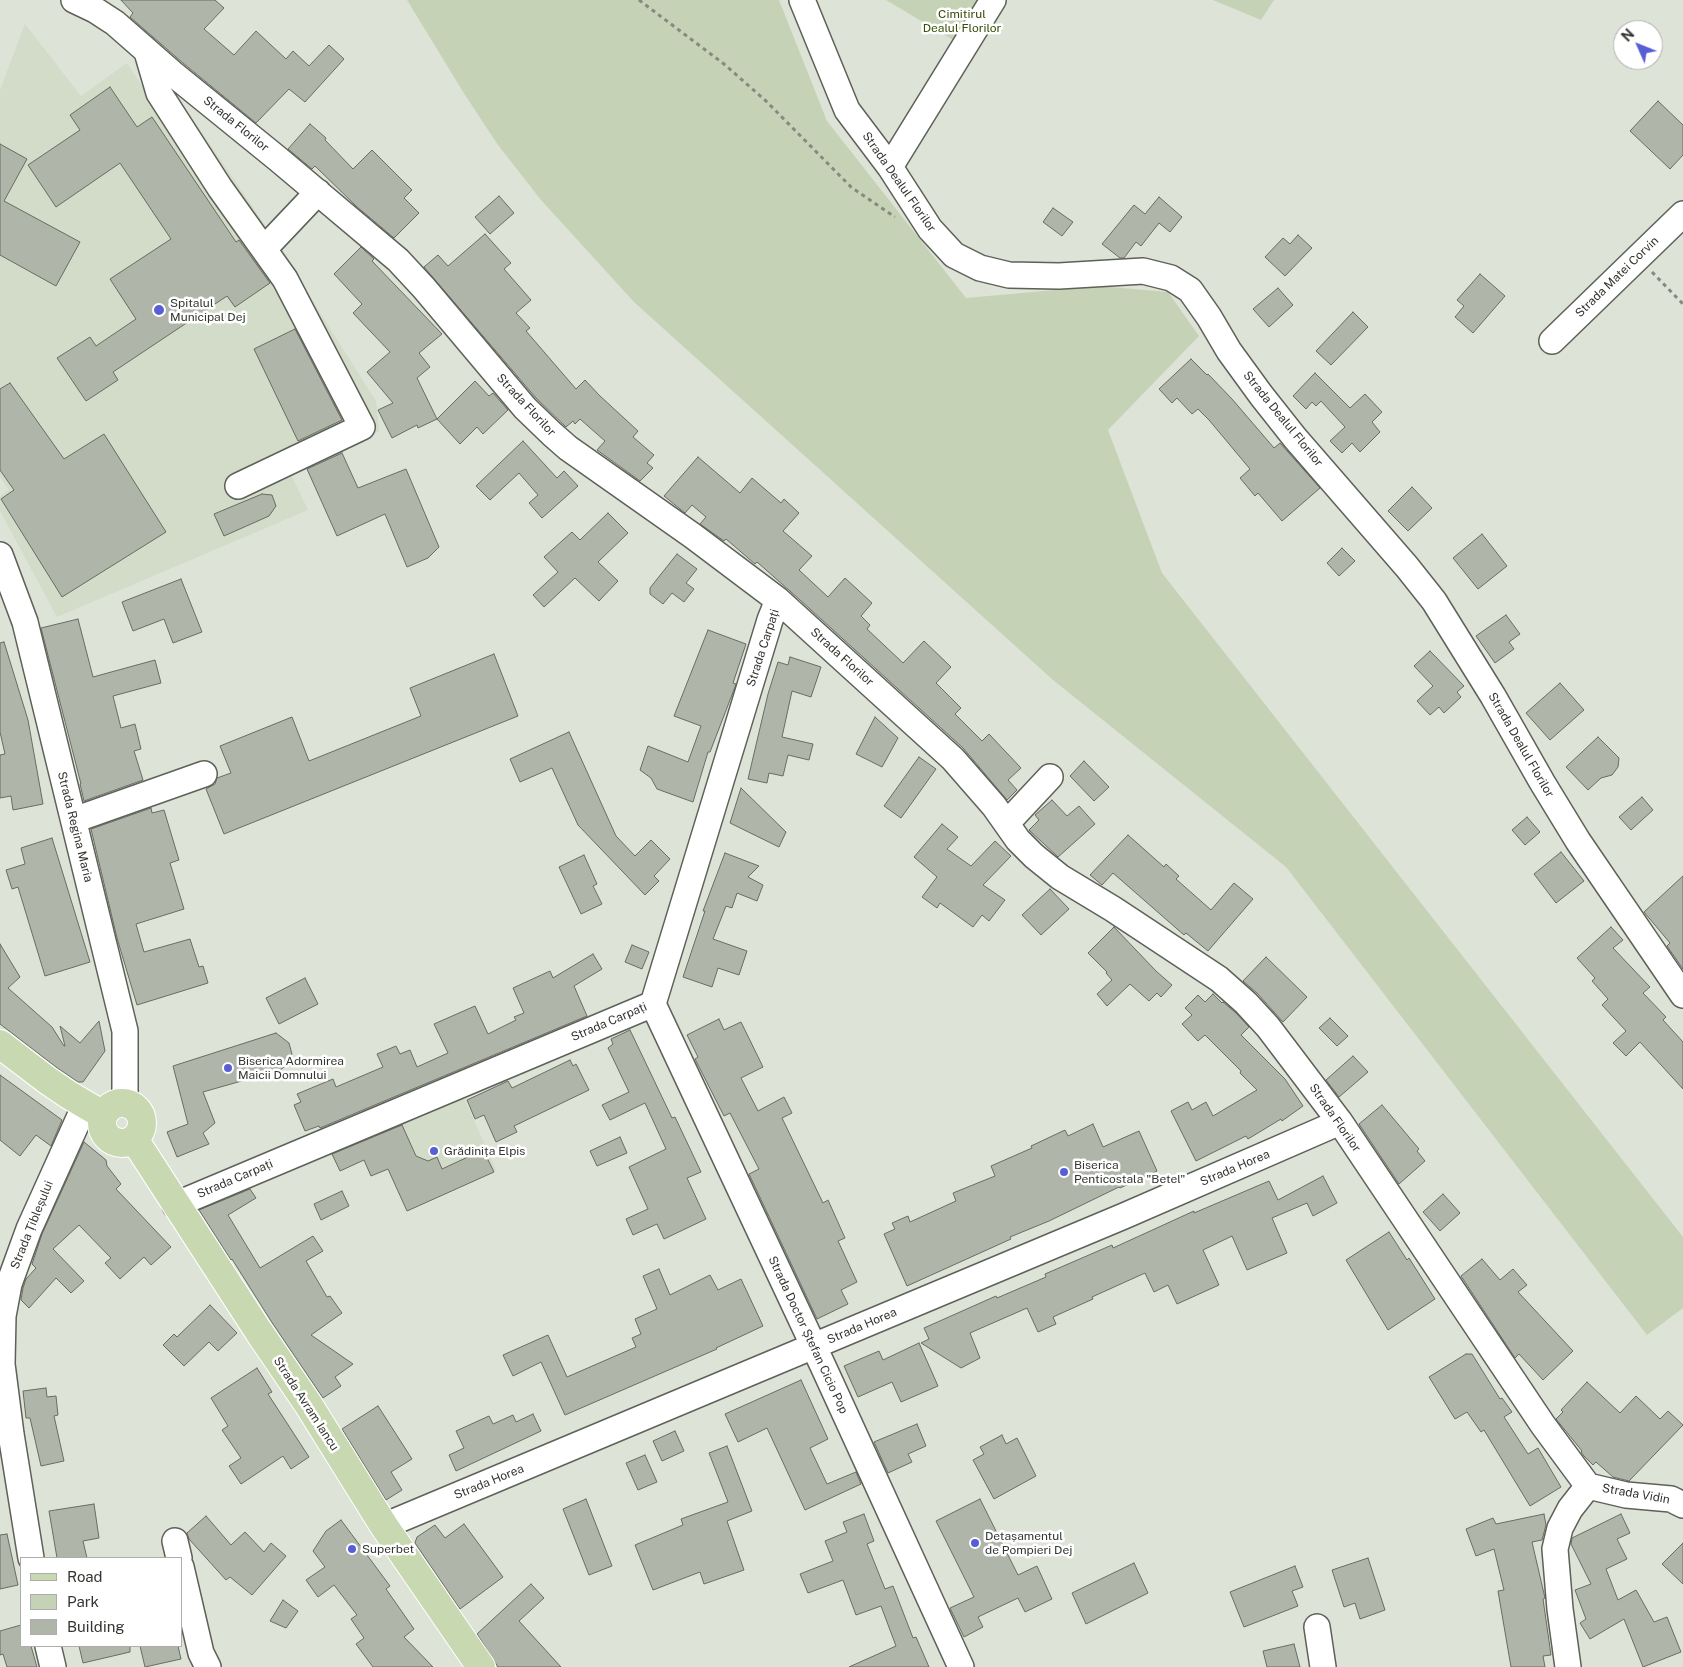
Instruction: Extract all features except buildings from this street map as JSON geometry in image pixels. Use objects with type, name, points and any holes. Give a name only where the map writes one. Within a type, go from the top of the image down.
[{"type":"main road","points":[[0,1044],[47,1080],[104,1108]]},
{"type":"main road","name":"Strada Avram Iancu","points":[[104,1108],[101,1124],[102,1130],[113,1141],[124,1143],[134,1139],[175,1205],[308,1404],[384,1526],[481,1667]]},
{"type":"street","name":"Strada Dealul Florilor","points":[[802,0],[848,110],[890,167],[930,229],[954,255],[980,268],[1009,275],[1058,276],[1143,271],[1171,278],[1190,290],[1209,316],[1229,351],[1261,395],[1295,438],[1407,567],[1434,601],[1493,696],[1578,841],[1683,995]]},
{"type":"street","points":[[890,167],[993,0]]},
{"type":"street","name":"Strada Florilor","points":[[89,3],[398,260],[526,408],[568,448],[693,536],[778,600],[954,759],[974,781],[1018,840],[1034,856],[1060,877],[1219,979],[1246,1003],[1273,1033],[1340,1122],[1543,1425],[1588,1486]]},
{"type":"street","points":[[147,52],[159,93],[220,188],[285,279],[362,426],[238,486]]},
{"type":"street","points":[[264,249],[318,192]]},
{"type":"street","name":"Strada Matei Corvin","points":[[1552,341],[1683,214]]},
{"type":"street","name":"Strada Regina Maria","points":[[0,555],[25,622],[125,1031],[104,1108]]},
{"type":"street","name":"Strada Carpați","points":[[175,1205],[652,1004],[770,620],[778,600]]},
{"type":"street","points":[[74,820],[204,774]]},
{"type":"street","points":[[1006,823],[1050,777]]},
{"type":"street","name":"Strada Doctor Ștefan Cicio Pop","points":[[652,1004],[814,1347],[961,1667]]},
{"type":"street","name":"Strada Țibleșului","points":[[32,1557],[10,1434],[2,1364],[3,1316],[9,1284],[28,1229],[104,1108]]},
{"type":"street","name":"Strada Horea","points":[[384,1526],[814,1347],[1340,1122]]},
{"type":"street","points":[[1568,1667],[1560,1609],[1556,1549],[1563,1522],[1570,1509],[1588,1486]]},
{"type":"street","name":"Strada Vidin","points":[[1588,1486],[1626,1495],[1679,1497]]},
{"type":"street","points":[[182,1571],[201,1653],[208,1667]]},
{"type":"street","points":[[1317,1627],[1323,1667]]},
{"type":"street","points":[[48,1647],[53,1667]]},
{"type":"path","points":[[639,0],[724,64],[766,101],[851,187],[900,220]]},
{"type":"path","points":[[1638,258],[1683,304]]},
{"type":"shaded area","name":"Spitalul Municipal Dej","points":[[25,24],[81,96],[127,63],[159,112],[179,99],[261,219],[376,401],[379,431],[289,470],[308,510],[57,617],[0,511],[0,496],[9,490],[0,477],[0,90]]},
{"type":"shaded area","name":"Grădinița Elpis","points":[[461,1091],[496,1170],[407,1211],[371,1131]]},
{"type":"green space","points":[[407,0],[779,0],[827,121],[966,298],[1099,286],[1168,292],[1199,336],[1108,430],[1162,573],[1683,1237],[1683,1308],[1647,1335],[1286,867],[1053,680],[634,302],[541,200],[498,145]]},
{"type":"green space","name":"Cimitirul Dealul Florilor","points":[[886,0],[999,0],[970,50]]},
{"type":"green space","points":[[1213,0],[1274,0],[1261,20]]},
{"type":"place","name":"Spitalul Municipal Dej","points":[[159,310]]},
{"type":"place","name":"Biserica Adormirea Maicii Domnului","points":[[228,1068]]},
{"type":"place","name":"Grădinița Elpis","points":[[434,1151]]},
{"type":"place","name":"Biserica Penticostala \"Betel\"","points":[[1064,1172]]},
{"type":"place","name":"Detașamentul de Pompieri Dej","points":[[975,1543]]},
{"type":"place","name":"Superbet","points":[[352,1549]]}]
